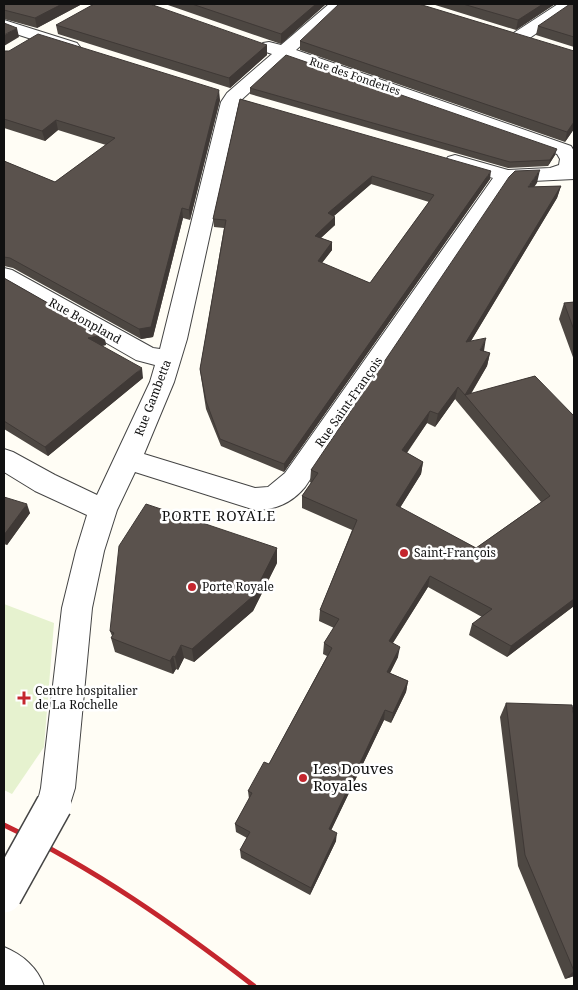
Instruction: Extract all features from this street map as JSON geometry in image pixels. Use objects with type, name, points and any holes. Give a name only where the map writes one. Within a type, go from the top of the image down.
[{"type":"street","points":[[224,94],[284,52],[338,4]]},
{"type":"street","points":[[518,38],[568,4]]},
{"type":"street","points":[[4,25],[84,51]]},
{"type":"street","points":[[18,48],[59,25]]},
{"type":"street","points":[[500,32],[535,43]]},
{"type":"street","name":"Rue des Fonderies","points":[[252,41],[564,150],[570,159],[568,169],[552,174]]},
{"type":"street","points":[[224,94],[257,104]]},
{"type":"street","name":"Rue Gambetta","points":[[4,895],[54,805],[58,788],[77,608],[90,551],[104,510],[162,382],[230,102],[224,94]]},
{"type":"street","points":[[434,155],[507,176],[574,173]]},
{"type":"street","name":"Rue Saint-François","points":[[128,460],[255,499],[268,500],[279,496],[295,480],[498,184],[507,176]]},
{"type":"street","name":"Rue Bonpland","points":[[4,275],[144,354],[168,360]]},
{"type":"street","points":[[4,459],[45,483],[104,510]]},
{"type":"street","points":[[4,966],[25,986]]},
{"type":"green space","points":[[4,604],[54,623],[44,747],[12,794],[4,790]]},
{"type":"building","points":[[4,4],[62,4],[35,18],[4,10]]},
{"type":"building","points":[[94,4],[150,4],[267,45],[229,78],[56,25]]},
{"type":"building","points":[[192,4],[316,4],[281,34]]},
{"type":"building","points":[[339,4],[419,4],[574,51],[574,122],[567,132],[300,41]]},
{"type":"building","points":[[463,4],[543,4],[518,20]]},
{"type":"building","points":[[570,4],[574,4],[574,37],[538,26]]},
{"type":"building","points":[[4,23],[17,28],[4,35]]},
{"type":"building","points":[[38,34],[219,90],[189,210],[182,208],[151,327],[139,329],[10,258],[4,257],[4,161],[55,182],[115,138],[56,120],[42,131],[4,119],[4,51],[9,51]]},
{"type":"building","points":[[286,55],[557,149],[550,160],[510,162],[250,88]]},
{"type":"building","points":[[240,99],[491,171],[284,464],[220,439],[206,401],[200,369],[226,220],[213,219]],"holes":[[[372,176],[434,195],[370,283],[318,261],[332,242],[315,236],[335,217],[328,213]]]},
{"type":"building","points":[[540,170],[528,187],[561,186],[466,342],[486,338],[480,350],[490,353],[465,395],[535,376],[574,416],[574,599],[511,646],[472,624],[492,609],[430,576],[389,641],[400,647],[387,672],[408,681],[393,713],[385,710],[329,829],[337,833],[311,888],[240,850],[250,832],[235,824],[252,793],[248,791],[264,762],[269,764],[332,648],[324,643],[339,619],[320,610],[357,520],[302,496],[318,473],[311,470],[509,177],[515,171]],"holes":[[[458,387],[550,496],[476,548],[396,505],[423,462],[402,450],[430,411],[438,414]]]},
{"type":"building","points":[[4,278],[104,335],[88,338],[142,368],[45,447],[4,421]]},
{"type":"building","points":[[574,302],[574,330],[564,303]]},
{"type":"building","points":[[4,497],[27,504],[4,535]]},
{"type":"building","name":"Porte Royale","points":[[146,504],[277,548],[252,597],[192,649],[181,645],[175,657],[173,656],[170,661],[111,638],[114,633],[110,631],[119,546]]},
{"type":"building","points":[[506,703],[572,705],[574,717],[574,971],[525,855]]},
{"type":"railway","points":[[4,825],[102,879],[194,941],[254,986]]},
{"type":"place","name":"Saint-François","points":[[404,553]]},
{"type":"place","name":"Porte Royale","points":[[192,587]]},
{"type":"place","name":"Centre hospitalier de La Rochelle","points":[[24,698]]},
{"type":"place","name":"Les Douves Royales","points":[[303,778]]},
{"type":"district","name":"PORTE ROYALE","points":[[219,516]]}]
